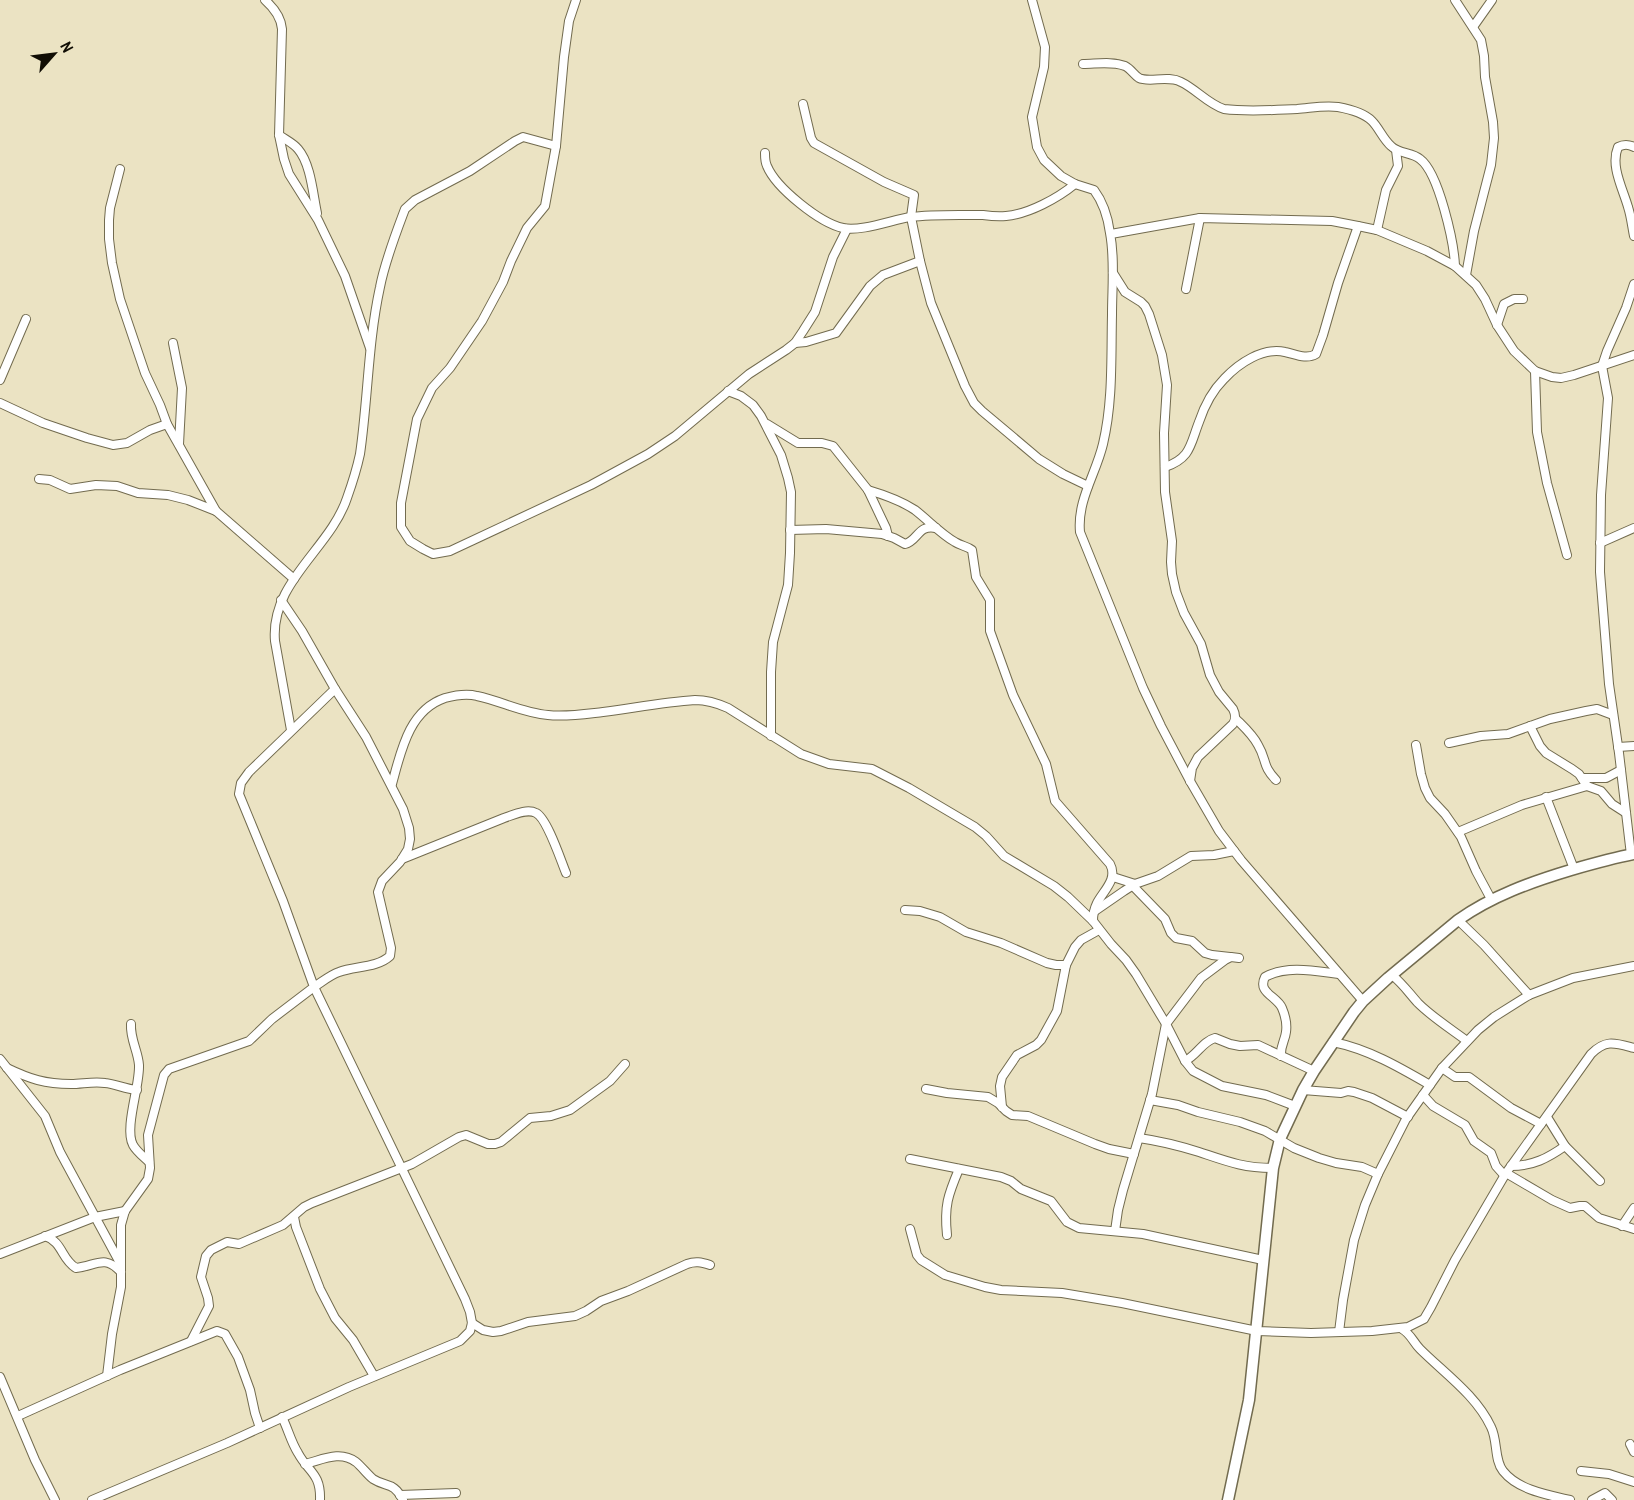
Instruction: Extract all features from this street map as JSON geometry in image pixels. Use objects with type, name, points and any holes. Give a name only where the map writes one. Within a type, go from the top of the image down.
[{"type":"street","points":[[265,0],[278,14],[282,29],[279,135],[284,159],[289,174],[318,220],[352,293],[371,349]]},
{"type":"street","points":[[576,0],[569,21],[556,147],[545,206],[527,228],[503,282],[482,321],[450,368],[432,388],[417,419],[401,503],[401,527],[410,542],[433,554],[450,551],[619,471],[675,436],[749,374],[795,343],[815,312],[833,257],[847,229]]},
{"type":"street","points":[[1032,0],[1045,47],[1044,67],[1032,117],[1037,147],[1044,160],[1052,168],[1075,184],[1094,190],[1111,234],[1113,272],[1110,398],[1103,445],[1079,519],[1084,545],[1161,726],[1220,831],[1234,851],[1363,1001]]},
{"type":"street","points":[[1455,0],[1481,40],[1494,138],[1491,165],[1474,231],[1466,276]]},
{"type":"street","points":[[1473,27],[1492,0]]},
{"type":"street","points":[[1083,64],[1108,63],[1124,66],[1140,78],[1180,81],[1216,107],[1224,109],[1299,109],[1323,106],[1338,107],[1361,114],[1372,121],[1396,150],[1421,159],[1429,170],[1448,218],[1455,251],[1455,266]]},
{"type":"street","points":[[803,104],[814,143],[884,182],[913,194],[911,217],[931,303],[974,403],[1039,459],[1088,486]]},
{"type":"street","points":[[279,135],[291,142],[302,155],[309,175],[318,220]]},
{"type":"street","points":[[291,730],[274,634],[275,619],[281,600],[339,517],[347,499],[359,456],[380,286],[405,209],[415,200],[470,171],[523,137],[556,147]]},
{"type":"street","points":[[1634,147],[1623,145],[1618,147],[1616,152],[1620,187],[1628,205],[1634,236]]},
{"type":"street","points":[[1377,230],[1386,190],[1398,166],[1396,150]]},
{"type":"street","points":[[765,153],[766,165],[785,192],[834,226],[847,229],[911,217],[1008,216],[1045,203],[1075,184]]},
{"type":"street","points":[[120,169],[110,208],[109,239],[112,263],[120,300],[137,352],[167,424],[216,511],[294,579]]},
{"type":"street","points":[[1111,234],[1200,218],[1332,221],[1377,230],[1427,251],[1455,266],[1476,285],[1514,351],[1535,371],[1561,378],[1634,355]]},
{"type":"street","points":[[1186,289],[1200,218]]},
{"type":"street","points":[[1165,467],[1182,459],[1190,450],[1199,421],[1214,392],[1224,378],[1240,365],[1265,352],[1283,351],[1308,357],[1316,354],[1322,342],[1338,283],[1358,226]]},
{"type":"street","points":[[795,343],[837,333],[870,286],[883,275],[920,261]]},
{"type":"street","points":[[1113,272],[1125,292],[1145,306],[1162,355],[1167,385],[1164,434],[1165,492],[1176,592],[1184,613],[1201,644],[1214,684],[1233,709],[1236,719],[1260,747],[1266,769],[1275,780]]},
{"type":"street","points":[[1228,1500],[1249,1400],[1272,1168],[1280,1139],[1314,1071],[1363,1001],[1458,920],[1491,899],[1511,890],[1574,869],[1633,855],[1609,684],[1600,572],[1600,543],[1608,398],[1602,366],[1634,284]]},
{"type":"street","points":[[1497,324],[1504,304],[1514,298],[1523,299]]},
{"type":"street","points":[[0,380],[26,319]]},
{"type":"street","points":[[173,343],[182,388],[179,445]]},
{"type":"street","points":[[1535,371],[1537,432],[1548,488],[1567,555]]},
{"type":"street","points":[[728,391],[741,396],[753,405],[766,424],[781,455],[791,492],[788,585],[773,642],[771,736]]},
{"type":"street","points":[[0,403],[43,423],[113,445],[127,443],[150,430],[167,424]]},
{"type":"street","points":[[766,424],[798,443],[822,443],[832,446],[867,490],[888,536]]},
{"type":"street","points":[[39,479],[50,480],[69,489],[96,485],[117,486],[138,493],[168,495],[216,511]]},
{"type":"street","points":[[867,490],[901,501],[956,543],[972,550],[976,578],[990,600],[990,631],[1013,695],[1046,764],[1055,801],[1113,870],[1113,877],[1097,903],[1093,917]]},
{"type":"street","points":[[790,530],[826,529],[888,536],[908,544],[923,529],[937,528]]},
{"type":"street","points":[[1600,543],[1634,528]]},
{"type":"street","points":[[107,1376],[121,1287],[121,1231],[126,1211],[148,1179],[150,1126],[164,1075],[169,1069],[249,1041],[272,1019],[328,977],[339,972],[382,962],[392,952],[378,892],[382,881],[408,849],[409,828],[403,808],[366,737],[281,600]]},
{"type":"street","points":[[92,1500],[261,1428],[374,1376],[460,1341],[470,1331],[472,1323],[465,1299],[314,987],[283,901],[239,794],[241,783],[249,772],[335,689]]},
{"type":"street","points":[[392,784],[406,736],[416,720],[436,701],[454,695],[478,696],[549,716],[581,715],[704,700],[728,708],[801,754],[829,764],[872,769],[975,827],[1004,856],[1054,886],[1093,917],[1099,930],[1126,960],[1193,1071],[1222,1086],[1266,1095],[1295,1106]]},
{"type":"street","points":[[1449,743],[1481,736],[1508,734],[1550,719],[1586,711],[1597,710],[1613,715]]},
{"type":"street","points":[[1190,781],[1192,768],[1198,757],[1225,734],[1236,719]]},
{"type":"street","points":[[1530,726],[1546,753],[1572,769],[1585,782],[1600,791],[1612,804],[1626,813]]},
{"type":"street","points":[[1416,745],[1425,788],[1430,798],[1458,832],[1491,899]]},
{"type":"street","points":[[1618,747],[1634,746]]},
{"type":"street","points":[[1458,832],[1513,808],[1585,782],[1608,777],[1621,770]]},
{"type":"street","points":[[1546,797],[1574,869]]},
{"type":"street","points":[[402,859],[504,818],[519,813],[535,812],[540,815],[550,834],[566,873]]},
{"type":"street","points":[[1093,917],[1134,885],[1158,876],[1191,856],[1234,851]]},
{"type":"street","points":[[1113,877],[1134,885],[1165,919],[1176,938],[1192,941],[1212,956],[1235,958],[1214,968],[1201,978],[1166,1024],[1150,1100],[1118,1210],[1115,1231]]},
{"type":"street","points":[[904,910],[920,911],[940,917],[966,932],[1001,943],[1047,963],[1066,965]]},
{"type":"street","points":[[1458,920],[1529,995]]},
{"type":"street","points":[[1002,1107],[1000,1086],[1002,1077],[1017,1055],[1041,1040],[1057,1011],[1066,965],[1075,947],[1081,940],[1099,930]]},
{"type":"street","points":[[1339,1332],[1354,1240],[1365,1205],[1378,1174],[1408,1117],[1442,1068],[1494,1017],[1529,995],[1573,978],[1634,966]]},
{"type":"street","points":[[1281,1056],[1282,1044],[1287,1032],[1285,1017],[1279,1002],[1264,990],[1262,985],[1265,977],[1280,971],[1297,970],[1339,974]]},
{"type":"street","points":[[1392,975],[1426,1010],[1467,1041]]},
{"type":"street","points":[[131,1024],[131,1037],[139,1066],[132,1141],[149,1162]]},
{"type":"street","points":[[1185,1061],[1197,1053],[1206,1042],[1215,1038],[1240,1046],[1258,1045],[1314,1071]]},
{"type":"street","points":[[1333,1042],[1367,1052],[1430,1085]]},
{"type":"street","points":[[910,1229],[917,1255],[921,1260],[945,1275],[985,1287],[1062,1293],[1257,1331],[1311,1333],[1402,1329],[1424,1318],[1507,1171],[1596,1048],[1611,1043],[1634,1048]]},
{"type":"street","points":[[0,1059],[45,1116],[60,1152],[121,1268]]},
{"type":"street","points":[[191,1341],[209,1306],[201,1277],[206,1256],[211,1250],[227,1242],[239,1244],[283,1225],[312,1203],[412,1164],[459,1137],[466,1136],[488,1144],[495,1144],[507,1138],[530,1118],[551,1116],[570,1110],[610,1082],[625,1064]]},
{"type":"street","points":[[6,1068],[43,1082],[105,1083],[137,1090]]},
{"type":"street","points":[[1442,1068],[1455,1077],[1469,1077],[1511,1108],[1541,1124]]},
{"type":"street","points":[[926,1089],[988,1097],[1012,1115],[1028,1116],[1095,1144],[1134,1154]]},
{"type":"street","points":[[1303,1090],[1341,1094],[1351,1091],[1372,1098],[1408,1117]]},
{"type":"street","points":[[1423,1095],[1433,1106],[1466,1125],[1474,1142],[1491,1153],[1496,1166],[1551,1200],[1570,1208],[1585,1206],[1599,1218],[1634,1229]]},
{"type":"street","points":[[1150,1100],[1240,1122],[1265,1131],[1294,1148],[1319,1158],[1362,1167],[1378,1174]]},
{"type":"street","points":[[1547,1117],[1565,1146],[1600,1180]]},
{"type":"street","points":[[1140,1138],[1189,1149],[1230,1163],[1272,1168]]},
{"type":"street","points":[[1507,1171],[1538,1162],[1565,1146]]},
{"type":"street","points":[[910,1159],[1011,1181],[1022,1189],[1051,1201],[1067,1222],[1079,1228],[1143,1233],[1263,1260]]},
{"type":"street","points":[[947,1235],[945,1214],[948,1198],[959,1169]]},
{"type":"street","points":[[1622,1226],[1634,1208]]},
{"type":"street","points":[[0,1254],[95,1217],[126,1211]]},
{"type":"street","points":[[294,1217],[320,1289],[335,1318],[352,1340],[374,1376]]},
{"type":"street","points":[[45,1236],[55,1241],[67,1260],[76,1268],[104,1261],[121,1268]]},
{"type":"street","points":[[472,1323],[483,1330],[493,1332],[528,1322],[575,1316],[601,1301],[687,1264],[701,1262],[710,1265]]},
{"type":"street","points":[[1402,1329],[1410,1334],[1418,1347],[1445,1371],[1482,1412],[1494,1435],[1502,1470],[1519,1484],[1570,1500]]},
{"type":"street","points":[[18,1416],[191,1341],[216,1331],[222,1331],[233,1346],[247,1378],[257,1421],[261,1428]]},
{"type":"street","points":[[0,1377],[35,1460],[55,1500]]},
{"type":"street","points":[[282,1418],[296,1449],[305,1464],[315,1474],[320,1489],[320,1500]]},
{"type":"street","points":[[305,1464],[332,1456],[346,1457],[355,1462],[373,1479],[392,1485],[402,1497],[456,1493]]},
{"type":"street","points":[[1581,1471],[1609,1474],[1634,1482]]},
{"type":"street","points":[[1592,1500],[1605,1493],[1612,1500]]}]
